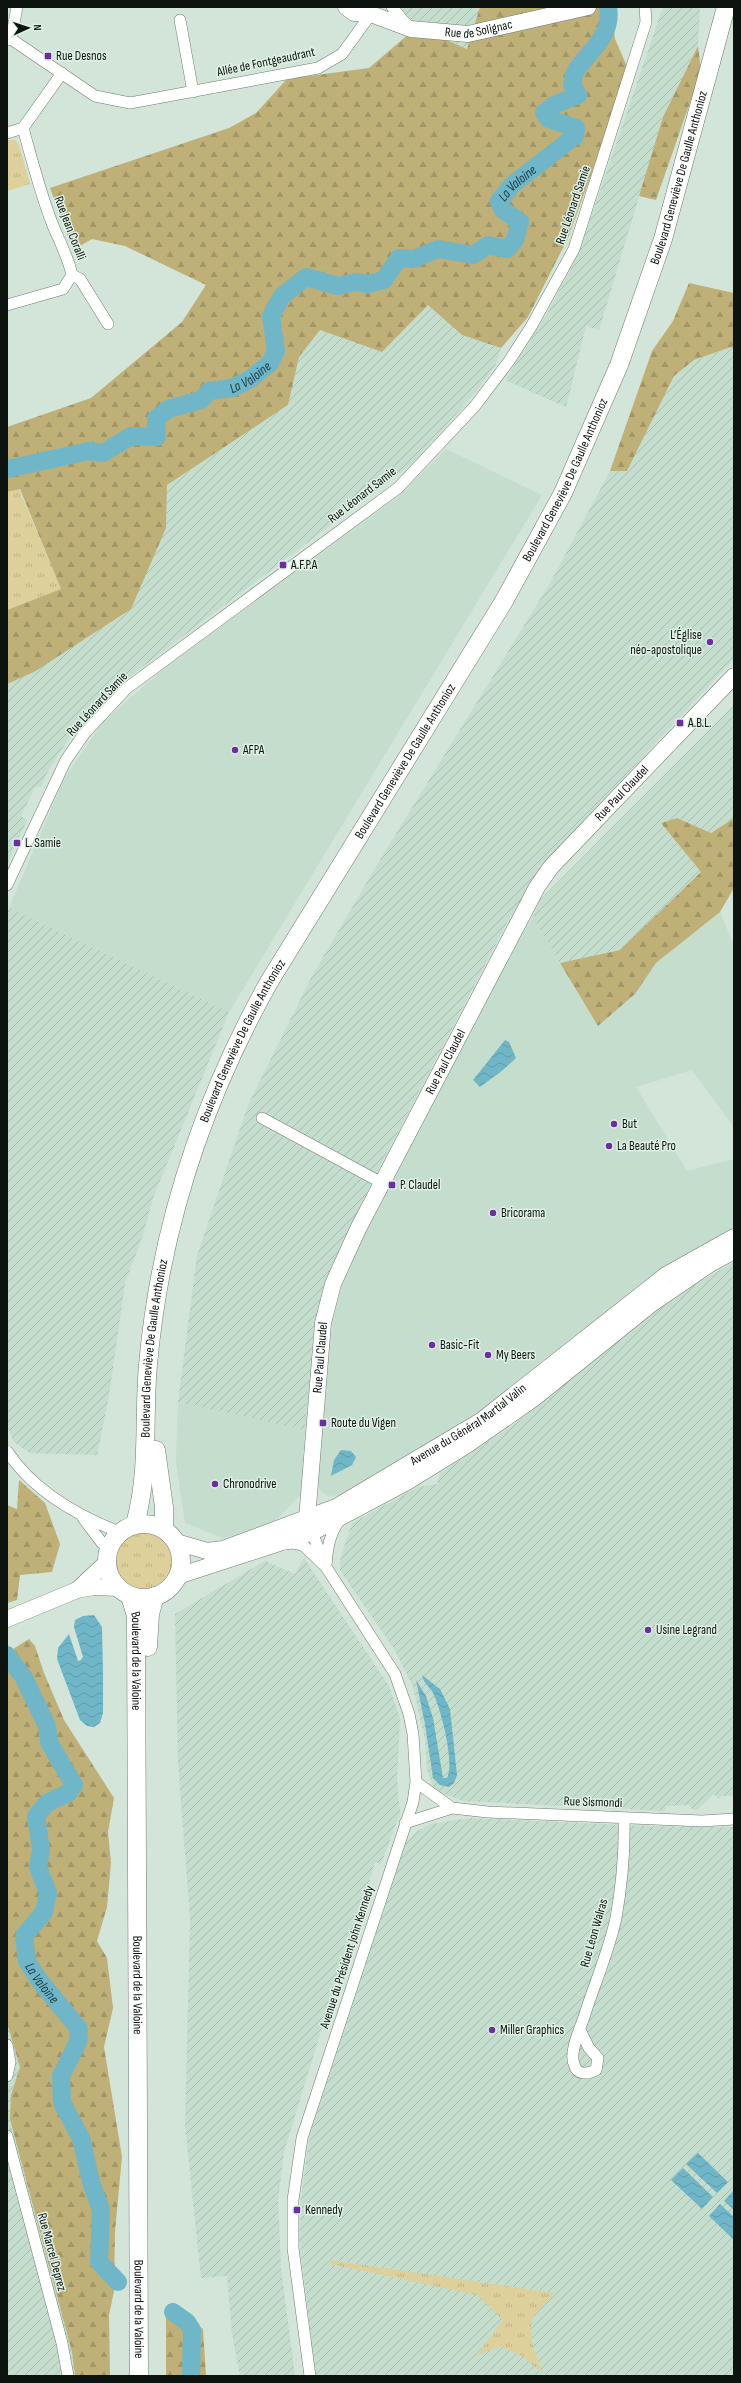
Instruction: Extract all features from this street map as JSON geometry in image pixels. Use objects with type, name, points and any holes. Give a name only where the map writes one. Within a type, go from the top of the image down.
[{"type":"main road","name":"Boulevard Geneviève De Gaulle Anthonioz","points":[[136,1524],[145,1481],[148,1366],[158,1289],[169,1232],[186,1167],[205,1117],[243,1028],[269,982],[504,601],[564,493],[619,365],[663,239],[726,7]]},
{"type":"main road","name":"Boulevard Geneviève De Gaulle Anthonioz","points":[[170,1535],[158,1476],[154,1428],[158,1365],[165,1308],[186,1203],[219,1104],[254,1028],[276,986],[516,605],[573,497],[632,358],[674,244],[734,14]]},
{"type":"main road","points":[[136,1524],[150,1524],[170,1535],[181,1557],[178,1576],[167,1590],[155,1596],[142,1598],[124,1592],[109,1574],[107,1555],[119,1532],[136,1524]]},
{"type":"main road","name":"Boulevard de la Valoine","points":[[124,1592],[136,1616],[139,2376]]},
{"type":"main road","name":"Boulevard de la Valoine","points":[[151,2376],[148,1629],[155,1596]]},
{"type":"street","name":"Allée de Fontgeaudrant","points":[[17,7],[9,39],[95,96],[130,103],[318,68],[342,54],[369,11]]},
{"type":"street","name":"Rue de Solignac","points":[[346,7],[354,13],[369,11],[411,29],[468,34],[588,7]]},
{"type":"street","points":[[392,7],[411,29]]},
{"type":"street","name":"Rue Léonard Samie","points":[[7,885],[66,760],[84,734],[127,688],[398,488],[475,406],[509,361],[531,327],[574,249],[646,22],[645,7]]},
{"type":"street","points":[[180,20],[193,92]]},
{"type":"street","points":[[7,133],[23,128],[62,73]]},
{"type":"street","name":"Rue Jean Coralli","points":[[7,305],[63,289],[72,275],[69,258],[53,224],[40,189],[23,128]]},
{"type":"street","points":[[72,275],[80,279],[108,324]]},
{"type":"street","name":"Rue Paul Claudel","points":[[309,1528],[320,1343],[328,1302],[339,1270],[382,1183],[526,906],[551,867],[734,676]]},
{"type":"street","points":[[262,1118],[382,1183]]},
{"type":"street","name":"Avenue du Général Martial Valin","points":[[178,1576],[270,1546],[309,1528],[336,1507],[482,1420],[666,1275],[734,1237]]},
{"type":"street","name":"Avenue du Général Martial Valin","points":[[170,1535],[207,1551],[223,1549],[309,1528],[342,1517],[467,1446],[533,1399],[650,1305],[710,1264],[734,1251]]},
{"type":"street","points":[[7,1452],[19,1470],[38,1487],[82,1516],[119,1532]]},
{"type":"street","points":[[77,1590],[107,1555],[102,1543],[82,1516]]},
{"type":"street","points":[[326,1568],[328,1544],[334,1528],[342,1517]]},
{"type":"street","name":"Avenue du Président John Kennedy","points":[[309,1528],[313,1553]]},
{"type":"street","name":"Avenue du Président John Kennedy","points":[[309,1528],[326,1568]]},
{"type":"street","name":"Avenue du Président John Kennedy","points":[[270,1546],[294,1543],[303,1546],[313,1553],[326,1568],[394,1674],[409,1714],[415,1754],[416,1782],[413,1802],[302,2138],[293,2200],[293,2248],[310,2376]]},
{"type":"street","points":[[7,1618],[77,1590],[94,1587],[124,1592]]},
{"type":"street","name":"Rue Sismondi","points":[[416,1782],[452,1808]]},
{"type":"street","name":"Rue Sismondi","points":[[405,1823],[452,1808],[488,1812],[624,1818],[702,1821],[734,1819]]},
{"type":"street","name":"Rue Léon Walras","points":[[580,2030],[616,1920],[624,1865],[624,1818]]},
{"type":"street","points":[[7,2045],[10,2062],[7,2076]]},
{"type":"street","name":"Rue Marcel Deprez","points":[[7,2136],[62,2343],[68,2376]]},
{"type":"shaded area","points":[[401,7],[480,7],[468,49],[417,27]]},
{"type":"shaded area","points":[[663,7],[700,7],[698,46],[663,117],[599,330],[586,326],[566,407],[505,380],[548,312],[578,255]]},
{"type":"shaded area","points":[[428,304],[462,335],[501,348],[496,364],[475,393],[413,463],[108,693],[74,730],[48,771],[41,787],[35,787],[21,816],[27,820],[7,865],[7,684],[34,672],[166,528],[167,485],[288,405],[299,357],[320,330],[382,352]]},
{"type":"shaded area","points":[[734,346],[734,659],[545,862],[508,921],[368,1190],[330,1269],[315,1321],[305,1430],[178,1402],[197,1256],[248,1105],[312,976],[383,855],[549,585],[610,471],[627,471],[674,376],[694,360]]},
{"type":"shaded area","name":"AFPA","points":[[446,449],[542,495],[229,1012],[9,908],[64,779],[103,722],[167,666],[398,497]]},
{"type":"shaded area","points":[[734,705],[734,818],[711,833],[677,818],[661,823],[701,872],[620,950],[560,963],[533,917],[540,900]]},
{"type":"shaded area","points":[[7,907],[229,1012],[153,1198],[143,1235],[125,1283],[109,1396],[97,1455],[30,1453],[14,1442],[7,1428]]},
{"type":"shaded area","points":[[720,912],[734,946],[734,1127],[692,1070],[636,1087],[687,1171],[734,1159],[734,1233],[657,1273],[634,1289],[542,1365],[483,1409],[435,1441],[342,1495],[327,1496],[318,1488],[323,1390],[333,1319],[347,1268],[522,929],[524,930],[533,917],[598,1026],[635,994],[656,963]]},
{"type":"shaded area","points":[[734,1262],[734,1796],[721,1796],[718,1799],[714,1794],[697,1810],[692,1809],[689,1805],[666,1806],[665,1811],[464,1801],[435,1791],[427,1770],[425,1739],[413,1687],[396,1652],[340,1570],[340,1560],[352,1523],[418,1487],[437,1484],[440,1473],[512,1426],[652,1314],[702,1280]]},
{"type":"shaded area","points":[[178,1402],[305,1430],[301,1494],[265,1531],[223,1538],[185,1523],[176,1463]]},
{"type":"shaded area","points":[[304,1558],[389,1686],[400,1719],[397,1778],[400,1813],[381,1864],[375,1862],[367,1890],[371,1898],[345,1972],[340,1969],[284,2152],[278,2201],[281,2268],[295,2376],[240,2376],[232,2334],[227,2276],[201,2278],[185,2126],[190,1919],[178,1762],[175,1614],[265,1561],[295,1574]]},
{"type":"shaded area","points":[[469,1818],[646,1826],[734,1827],[734,2376],[316,2376],[299,2239],[301,2196],[310,2134],[406,1843],[416,1832],[431,1824]]},
{"type":"shaded area","points":[[7,2023],[20,2067],[11,2095],[72,2352],[75,2376],[7,2376]]},
{"type":"green space","points":[[480,7],[612,7],[615,39],[629,71],[568,238],[528,317],[501,348],[462,335],[428,305],[382,352],[320,330],[299,357],[288,405],[167,485],[166,528],[131,609],[34,672],[7,684],[7,610],[61,589],[20,489],[7,492],[7,427],[91,398],[182,322],[206,285],[125,246],[92,239],[73,250],[50,188],[229,128],[256,113],[287,79],[369,68],[417,27],[467,49]]},
{"type":"green space","points":[[698,46],[701,71],[656,200],[639,196],[663,117]]},
{"type":"green space","points":[[7,140],[15,140],[19,145],[30,184],[7,191]]},
{"type":"green space","points":[[689,283],[734,293],[734,346],[694,360],[674,376],[627,471],[610,471],[652,351],[673,321]]},
{"type":"green space","points":[[19,489],[61,589],[7,610],[7,492]]},
{"type":"green space","points":[[677,818],[711,833],[734,818],[734,888],[720,912],[656,963],[635,994],[598,1026],[560,963],[620,950],[701,872],[661,823]]},
{"type":"green space","points":[[19,1480],[45,1503],[60,1544],[52,1572],[20,1575],[17,1600],[7,1603],[7,1505],[17,1509]]},
{"type":"green space","points":[[143,1528],[161,1534],[169,1542],[175,1560],[169,1578],[161,1586],[143,1592],[125,1586],[117,1578],[111,1560],[117,1542],[125,1534]]},
{"type":"green space","points":[[29,1639],[35,1646],[44,1673],[64,1720],[114,1798],[108,1832],[111,1863],[107,1907],[97,1941],[107,1958],[113,2008],[104,2047],[122,2157],[115,2231],[114,2291],[109,2315],[110,2376],[75,2376],[72,2352],[10,2119],[11,2095],[20,2067],[7,2023],[7,1653]]},
{"type":"green space","points":[[329,2260],[555,2293],[536,2313],[532,2322],[531,2337],[543,2374],[522,2356],[500,2346],[476,2356],[503,2320],[477,2295],[331,2264]]},
{"type":"green space","points":[[178,2309],[203,2329],[206,2376],[166,2376],[166,2315]]},
{"type":"water","points":[[505,1040],[509,1042],[516,1058],[480,1087],[473,1080]]},
{"type":"water","points":[[341,1450],[351,1451],[356,1457],[352,1465],[331,1476],[334,1460]]},
{"type":"water","points":[[94,1615],[102,1627],[103,1713],[100,1723],[94,1727],[87,1726],[80,1720],[57,1659],[58,1648],[69,1634],[78,1661],[81,1660],[83,1657],[74,1627],[75,1620],[83,1616]]},
{"type":"water","points":[[422,1675],[440,1689],[450,1709],[457,1775],[454,1783],[449,1787],[440,1785],[433,1778],[425,1724],[416,1680],[426,1696],[433,1718],[443,1778],[447,1778],[449,1771],[448,1749],[440,1711],[432,1691]]},
{"type":"water","points":[[698,2153],[728,2182],[717,2193],[686,2164]]},
{"type":"water","points":[[683,2168],[713,2197],[702,2209],[671,2180]]},
{"type":"water","points":[[734,2190],[734,2210],[724,2201]]},
{"type":"water","points":[[720,2204],[734,2217],[734,2240],[709,2216]]},
{"type":"waterway","name":"La Valoine","points":[[7,469],[89,451],[103,453],[131,436],[157,437],[156,419],[168,409],[201,400],[209,391],[232,388],[249,380],[270,363],[276,351],[271,316],[282,296],[306,277],[338,286],[356,282],[368,284],[384,280],[399,258],[414,259],[438,249],[473,255],[488,245],[507,249],[515,240],[520,222],[503,210],[499,201],[512,185],[575,136],[576,128],[549,119],[544,113],[554,105],[578,95],[572,84],[574,74],[600,41],[609,17],[608,7]]},
{"type":"waterway","name":"La Valoine","points":[[7,1655],[24,1678],[47,1726],[49,1742],[74,1785],[68,1793],[47,1803],[36,1816],[41,1850],[38,1867],[48,1893],[44,1912],[24,1936],[27,1961],[39,1980],[79,2029],[78,2042],[61,2076],[62,2103],[81,2138],[91,2182],[101,2210],[99,2262],[118,2282]]},
{"type":"waterway","name":"La Valoine","points":[[173,2312],[187,2322],[192,2330],[191,2376]]},
{"type":"place","name":"Rue Desnos","points":[[48,56]]},
{"type":"place","name":"A.F.P.A","points":[[283,565]]},
{"type":"place","name":"L’Église néo-apostolique","points":[[710,642]]},
{"type":"place","name":"A.B.L.","points":[[680,723]]},
{"type":"place","name":"AFPA","points":[[235,750]]},
{"type":"place","name":"L. Samie","points":[[17,843]]},
{"type":"place","name":"But","points":[[614,1124]]},
{"type":"place","name":"La Beauté Pro","points":[[609,1146]]},
{"type":"place","name":"P. Claudel","points":[[392,1185]]},
{"type":"place","name":"Bricorama","points":[[493,1213]]},
{"type":"place","name":"Basic-Fit","points":[[432,1345]]},
{"type":"place","name":"My Beers","points":[[488,1355]]},
{"type":"place","name":"Route du Vigen","points":[[323,1423]]},
{"type":"place","name":"Chronodrive","points":[[215,1484]]},
{"type":"place","name":"Usine Legrand","points":[[648,1630]]},
{"type":"place","name":"Miller Graphics","points":[[492,2030]]},
{"type":"place","name":"Kennedy","points":[[297,2210]]}]
